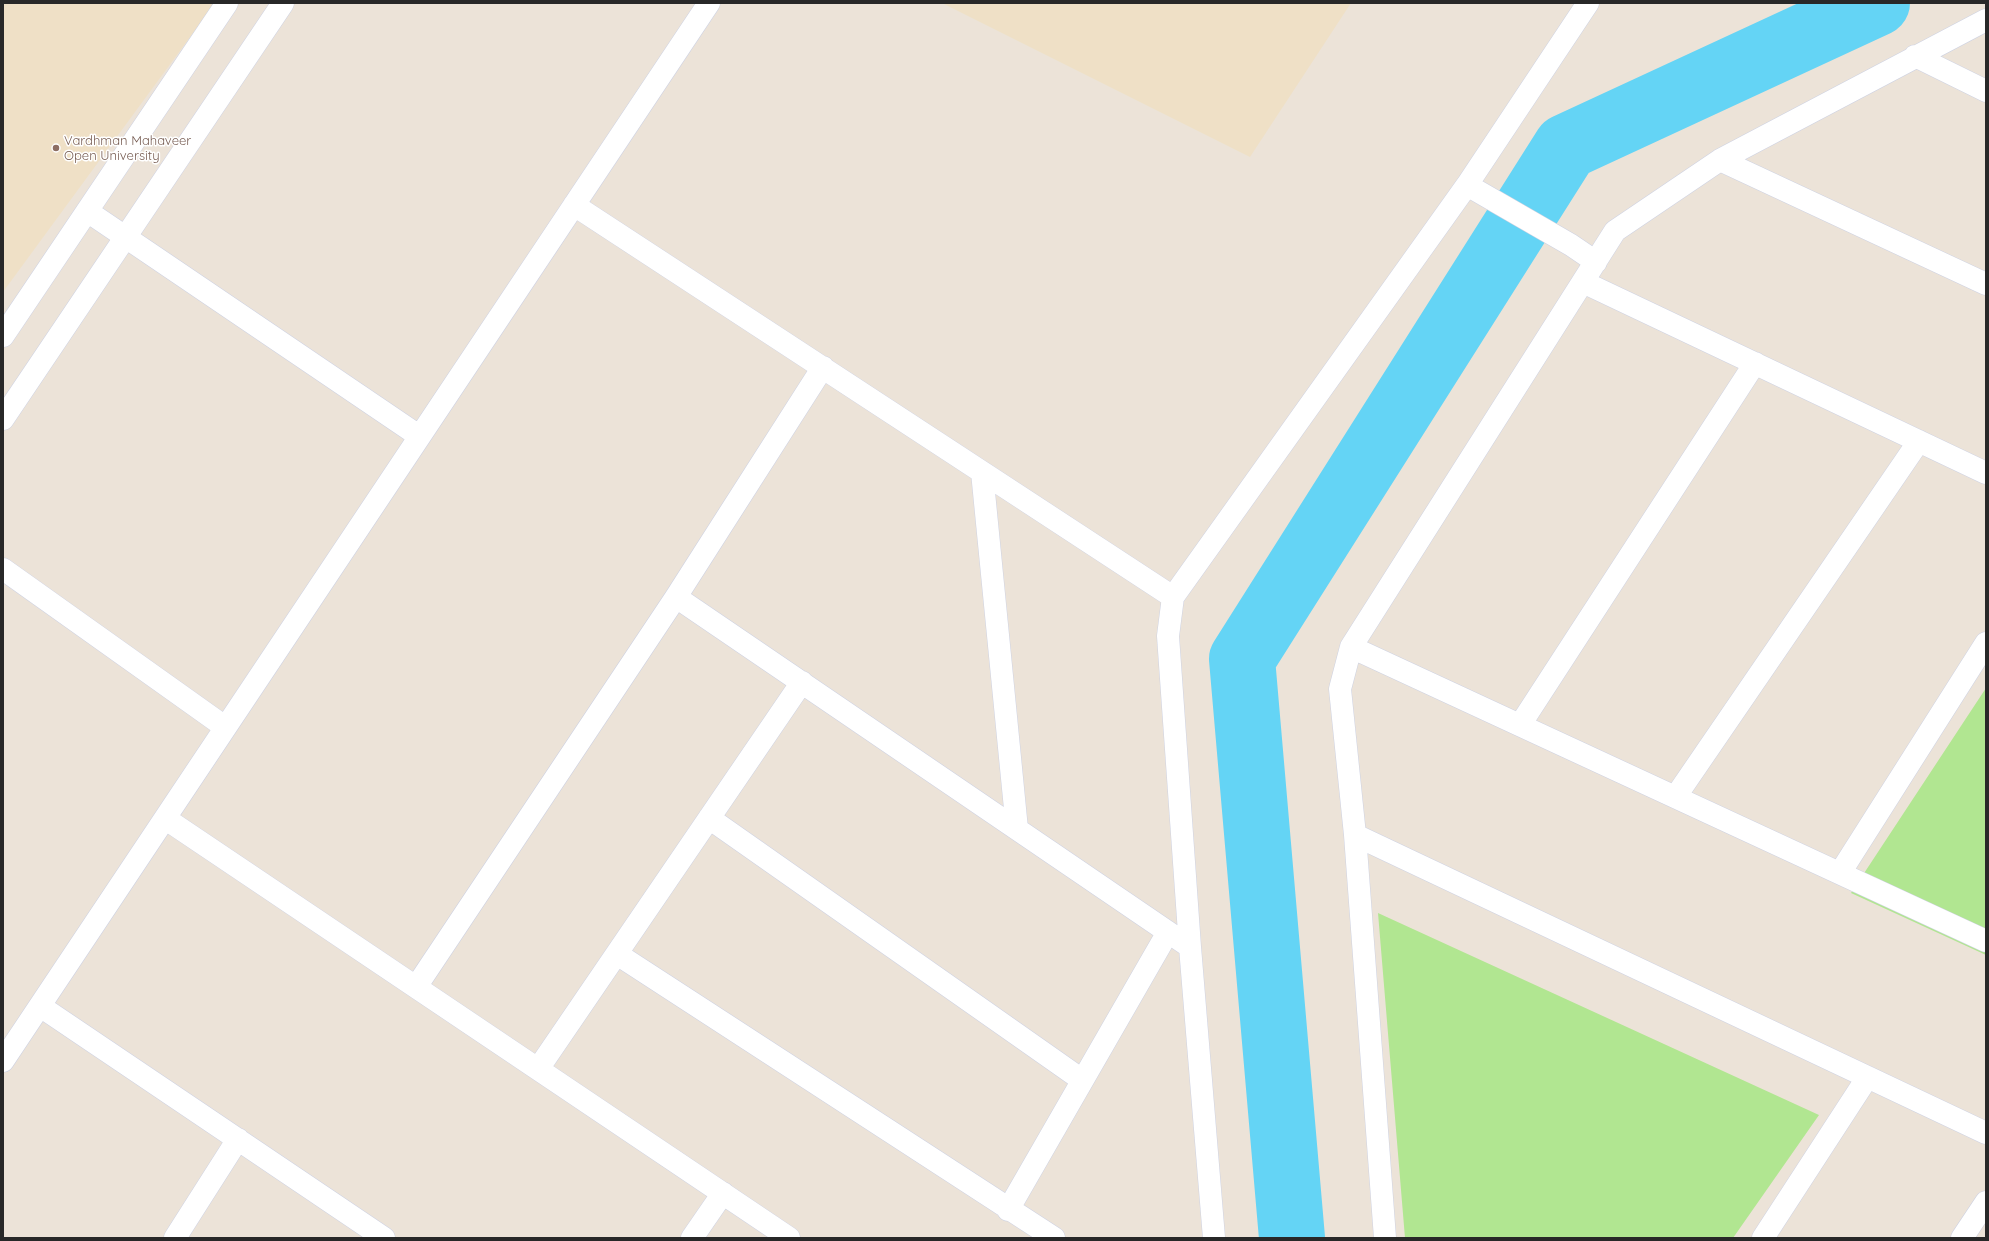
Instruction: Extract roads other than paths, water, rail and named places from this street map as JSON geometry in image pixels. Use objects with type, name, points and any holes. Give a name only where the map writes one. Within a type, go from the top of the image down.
[{"type":"street","points":[[3,336],[227,3]]},
{"type":"street","points":[[3,419],[283,3]]},
{"type":"street","points":[[3,1061],[166,819],[225,727],[709,3]]},
{"type":"street","points":[[1214,1238],[1190,947],[1168,636],[1173,597],[1476,190],[1588,3]]},
{"type":"street","points":[[1385,1238],[1355,834],[1340,690],[1351,647],[1615,231],[1720,160],[1915,56],[1986,20]]},
{"type":"street","points":[[1915,56],[1986,91]]},
{"type":"street","points":[[1720,160],[1986,284]]},
{"type":"street","points":[[1476,190],[1571,245],[1596,262]]},
{"type":"street","points":[[574,205],[1173,597]]},
{"type":"street","points":[[87,211],[419,436]]},
{"type":"street","points":[[1583,282],[1986,473]]},
{"type":"street","points":[[1520,725],[1755,363]]},
{"type":"street","points":[[416,987],[676,597],[823,367]]},
{"type":"street","points":[[1676,796],[1919,441]]},
{"type":"street","points":[[982,472],[1017,829]]},
{"type":"street","points":[[3,569],[225,727]]},
{"type":"street","points":[[676,597],[1190,947]]},
{"type":"street","points":[[1840,873],[1986,643]]},
{"type":"street","points":[[1351,647],[1676,796],[1986,942]]},
{"type":"street","points":[[538,1069],[802,682]]},
{"type":"street","points":[[709,818],[1082,1080]]},
{"type":"street","points":[[166,819],[789,1238]]},
{"type":"street","points":[[1355,834],[1986,1134]]},
{"type":"street","points":[[1008,1210],[1168,932]]},
{"type":"street","points":[[616,954],[1008,1210],[1054,1238]]},
{"type":"street","points":[[40,1006],[384,1238]]},
{"type":"street","points":[[1763,1238],[1867,1078]]},
{"type":"street","points":[[175,1238],[238,1139]]},
{"type":"street","points":[[692,1238],[723,1193]]},
{"type":"street","points":[[1962,1238],[1986,1202]]},
{"type":"waterway","points":[[1292,1238],[1242,659],[1566,147],[1877,3]]},
{"type":"place","name":"Vardhman Mahaveer Open University","points":[[56,148]]}]
